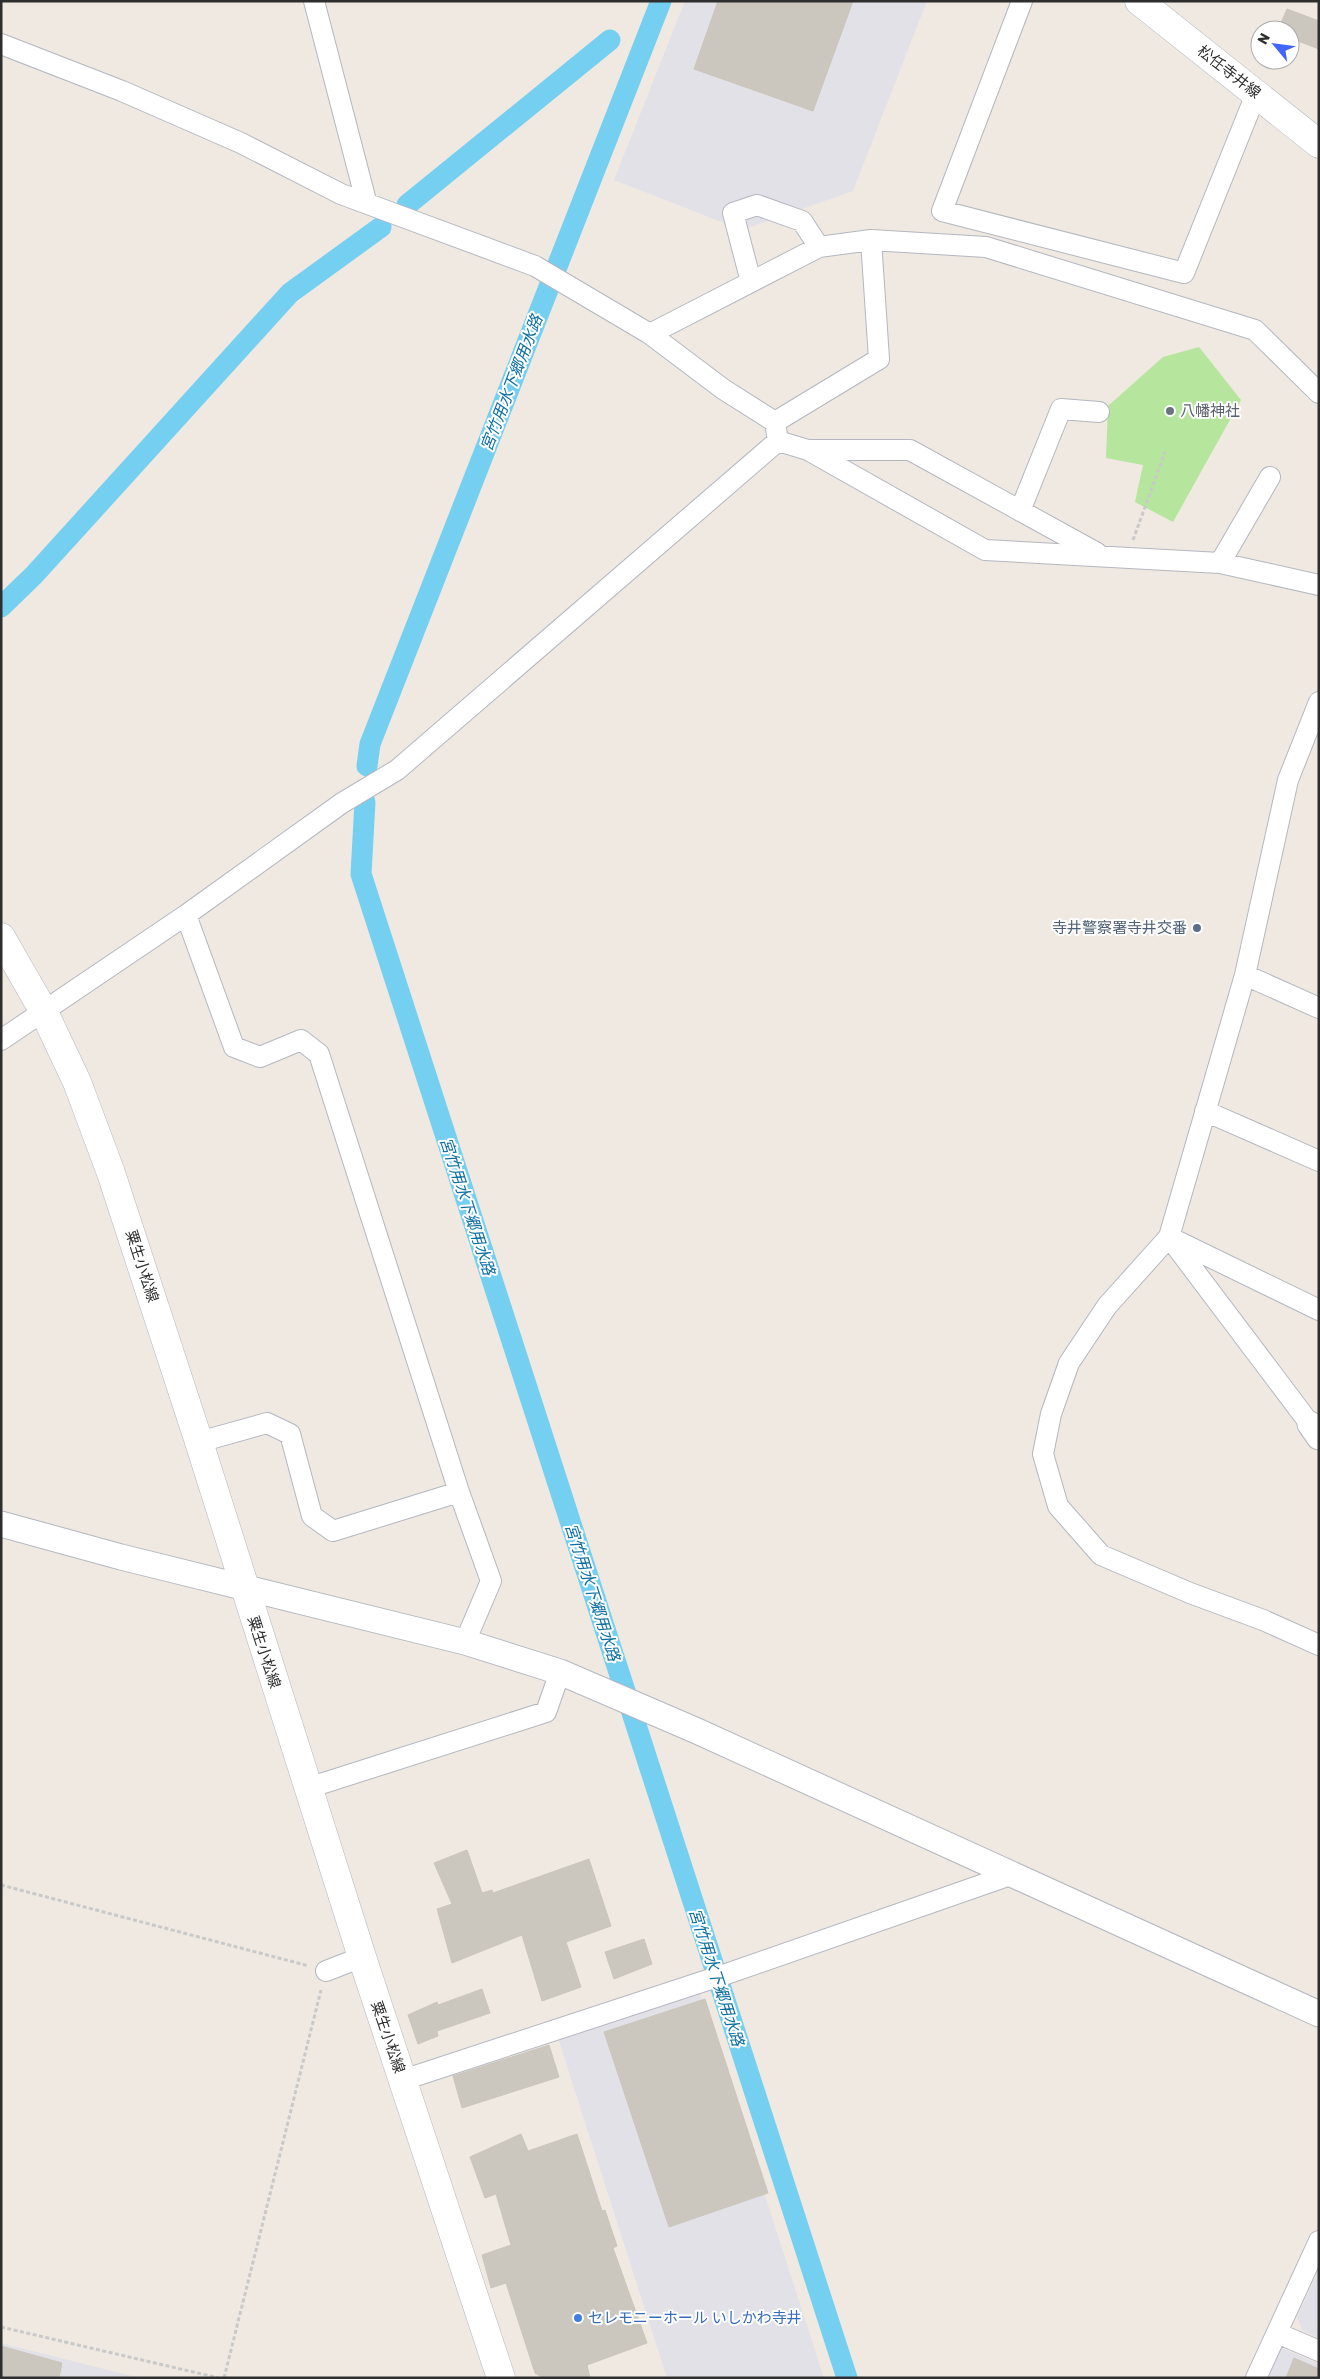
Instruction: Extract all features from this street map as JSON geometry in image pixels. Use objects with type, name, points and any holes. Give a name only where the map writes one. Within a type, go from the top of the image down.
[{"type":"main road","name":"松任寺井線","points":[[1139,1],[1319,144]]},
{"type":"main road","name":"粟生小松線","points":[[1,937],[43,1010],[77,1082],[111,1172],[199,1442],[362,1958],[501,2378]]},
{"type":"street","points":[[314,1],[366,202]]},
{"type":"street","points":[[1022,1],[942,211],[1184,273],[1256,94]]},
{"type":"street","points":[[1,44],[122,91],[241,143],[341,194],[535,266],[650,334],[777,432],[986,550],[1220,564],[1319,585]]},
{"type":"street","points":[[751,282],[733,213],[757,205],[802,221],[819,247]]},
{"type":"street","points":[[650,334],[819,247],[871,240],[986,247],[1255,330],[1319,393]]},
{"type":"street","points":[[1,1040],[186,915],[342,803],[397,770],[777,432],[879,359],[871,240]]},
{"type":"street","points":[[1020,511],[1061,409],[1099,412]]},
{"type":"street","points":[[808,450],[910,450],[1102,556]]},
{"type":"street","points":[[1220,564],[1270,477]]},
{"type":"street","points":[[1319,702],[1288,780],[1245,975],[1169,1237],[1107,1306],[1069,1363],[1051,1414],[1043,1454],[1058,1506],[1102,1555],[1190,1593],[1263,1620],[1319,1646]]},
{"type":"street","points":[[186,915],[234,1047],[260,1056],[301,1040],[319,1054],[459,1492],[491,1581],[465,1642]]},
{"type":"street","points":[[1245,975],[1319,1008]]},
{"type":"street","points":[[1205,1111],[1319,1161]]},
{"type":"street","points":[[1169,1237],[1319,1310]]},
{"type":"street","points":[[1169,1237],[1314,1431]]},
{"type":"street","points":[[199,1442],[267,1423],[290,1434],[312,1516],[333,1531],[459,1492]]},
{"type":"street","points":[[1,1524],[465,1642],[560,1672],[658,1716],[706,1735],[1319,2014]]},
{"type":"street","points":[[308,1788],[546,1712],[560,1672]]},
{"type":"street","points":[[403,2080],[732,1972],[1013,1874]]},
{"type":"street","points":[[326,1971],[362,1958]]},
{"type":"street","points":[[1256,2378],[1319,2241]]},
{"type":"street","points":[[1277,2333],[1319,2352]]},
{"type":"path","points":[[1127,557],[1165,452]]},
{"type":"path","points":[[1,1885],[326,1971],[224,2378]]},
{"type":"path","points":[[1,2326],[219,2378]]},
{"type":"shaded area","points":[[685,1],[927,1],[853,191],[742,230],[614,180]]},
{"type":"shaded area","points":[[697,1985],[824,2378],[667,2378],[557,2035]]},
{"type":"shaded area","points":[[1319,2270],[1319,2338],[1302,2330],[1297,2317]]},
{"type":"shaded area","points":[[1,2343],[140,2378],[1,2378]]},
{"type":"shaded area","points":[[1281,2348],[1319,2364],[1319,2378],[1268,2378]]},
{"type":"green space","points":[[1199,347],[1241,400],[1173,522],[1135,502],[1143,465],[1106,458],[1108,406],[1163,357]]},
{"type":"building","points":[[718,1],[853,1],[813,111],[694,69]]},
{"type":"building","points":[[1287,9],[1319,21],[1319,49],[1300,42],[1300,20],[1282,20]]},
{"type":"building","points":[[467,1850],[482,1893],[492,1890],[493,1893],[589,1859],[611,1926],[566,1942],[581,1987],[542,2001],[522,1935],[452,1963],[437,1909],[452,1904],[434,1863]]},
{"type":"building","points":[[644,1939],[652,1964],[614,1979],[605,1952]]},
{"type":"building","points":[[482,1989],[490,2013],[437,2031],[438,2036],[418,2044],[408,2015],[437,2002],[438,2005]]},
{"type":"building","points":[[705,1999],[768,2193],[669,2227],[604,2032]]},
{"type":"building","points":[[549,2045],[559,2077],[462,2108],[453,2076]]},
{"type":"building","points":[[521,2134],[528,2151],[577,2134],[602,2211],[605,2210],[617,2246],[613,2248],[647,2343],[587,2365],[590,2378],[543,2378],[535,2373],[506,2283],[491,2288],[482,2255],[511,2245],[496,2194],[485,2198],[470,2157]]},
{"type":"building","points":[[1,2346],[62,2363],[59,2378],[1,2378]]},
{"type":"building","points":[[1294,2358],[1319,2369],[1319,2378],[1286,2378]]},
{"type":"waterway","name":"宮竹用水下郷用水路","points":[[367,766],[370,744],[661,1]]},
{"type":"waterway","points":[[407,205],[610,40]]},
{"type":"waterway","points":[[1,607],[34,575],[290,293],[381,227]]},
{"type":"waterway","name":"宮竹用水下郷用水路","points":[[365,802],[361,874],[847,2378]]},
{"type":"place","name":"八幡神社","points":[[1170,411]]},
{"type":"place","name":"寺井警察署寺井交番","points":[[1197,928]]},
{"type":"place","name":"セレモニーホール いしかわ寺井","points":[[578,2318]]}]
